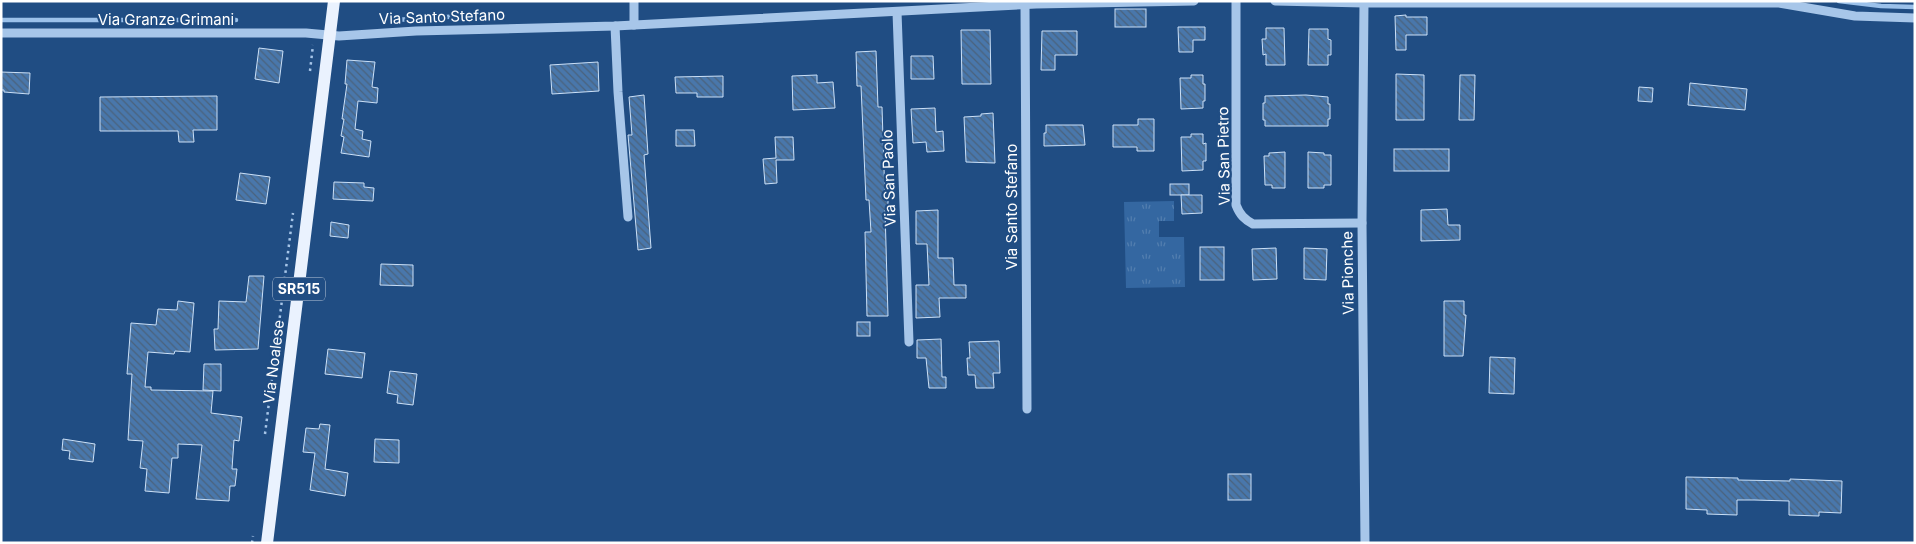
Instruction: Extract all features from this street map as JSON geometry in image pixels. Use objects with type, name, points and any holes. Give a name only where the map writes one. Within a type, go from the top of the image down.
[{"type":"main road","name":"Via Noalese","points":[[267,543],[334,1]]},
{"type":"street","points":[[634,1],[634,25]]},
{"type":"street","name":"Via Santo Stefano","points":[[330,36],[416,31],[615,26],[1054,2],[1194,1]]},
{"type":"street","name":"Via San Pietro","points":[[1236,1],[1236,205],[1239,213],[1244,219],[1253,224],[1362,223]]},
{"type":"street","points":[[1275,1],[1364,3],[1778,3],[1855,16],[1915,18]]},
{"type":"street","name":"Via Pionche","points":[[1364,3],[1362,223],[1365,543]]},
{"type":"street","name":"Via Santo Stefano","points":[[1025,5],[1027,409]]},
{"type":"street","name":"Via San Paolo","points":[[897,12],[909,342]]},
{"type":"street","points":[[615,26],[628,217]]},
{"type":"street","name":"Via Granze Grimani","points":[[1,33],[306,34],[330,36]]},
{"type":"green space","points":[[1174,201],[1174,221],[1159,221],[1159,237],[1184,237],[1185,287],[1126,288],[1124,202]]},
{"type":"building","points":[[1115,9],[1146,9],[1146,27],[1115,27]]},
{"type":"building","points":[[1406,15],[1406,17],[1427,17],[1427,35],[1406,35],[1406,50],[1396,50],[1395,16]]},
{"type":"building","points":[[1178,27],[1205,27],[1205,40],[1193,40],[1193,52],[1179,52]]},
{"type":"building","points":[[1266,28],[1284,28],[1285,65],[1266,65],[1266,54],[1263,55],[1262,39],[1266,39]]},
{"type":"building","points":[[1309,29],[1328,29],[1328,39],[1331,40],[1331,55],[1328,55],[1328,65],[1308,65]]},
{"type":"building","points":[[961,30],[990,30],[991,84],[962,84]]},
{"type":"building","points":[[1042,31],[1077,31],[1077,55],[1055,55],[1055,70],[1041,70]]},
{"type":"building","points":[[259,48],[283,51],[279,83],[255,79]]},
{"type":"building","points":[[876,51],[878,107],[882,107],[885,199],[888,199],[888,210],[885,210],[888,316],[867,316],[865,232],[871,232],[869,200],[866,200],[861,86],[857,86],[856,52]]},
{"type":"building","points":[[911,56],[933,56],[934,79],[911,79]]},
{"type":"building","points":[[347,60],[375,62],[372,87],[378,88],[377,103],[358,101],[355,129],[363,131],[362,139],[371,141],[369,157],[341,153],[344,137],[341,136],[347,84],[345,84]]},
{"type":"building","points":[[598,62],[599,91],[552,94],[550,65]]},
{"type":"building","points":[[1,72],[30,73],[29,94],[4,92],[4,90],[1,90]]},
{"type":"building","points":[[1396,74],[1424,75],[1424,120],[1396,120]]},
{"type":"building","points":[[817,75],[817,83],[833,82],[835,108],[793,110],[792,76]]},
{"type":"building","points":[[1191,75],[1203,75],[1205,101],[1203,101],[1203,108],[1181,109],[1180,78],[1191,78]]},
{"type":"building","points":[[1460,75],[1475,75],[1474,120],[1459,120]]},
{"type":"building","points":[[723,76],[723,97],[697,97],[697,93],[676,93],[675,77]]},
{"type":"building","points":[[1690,83],[1747,89],[1745,110],[1688,105]]},
{"type":"building","points":[[1639,87],[1653,88],[1652,102],[1638,101]]},
{"type":"building","points":[[644,95],[648,154],[644,155],[651,248],[638,250],[628,135],[632,135],[629,97]]},
{"type":"building","points":[[1306,95],[1328,97],[1330,119],[1328,119],[1328,126],[1265,126],[1263,103],[1265,103],[1265,96]]},
{"type":"building","points":[[217,96],[217,130],[193,130],[194,142],[179,142],[178,131],[100,131],[100,97]]},
{"type":"building","points":[[935,108],[936,132],[943,131],[944,151],[927,152],[926,142],[913,143],[911,109]]},
{"type":"building","points":[[993,113],[995,163],[966,162],[964,117]]},
{"type":"building","points":[[1138,119],[1154,119],[1154,151],[1137,151],[1137,147],[1113,147],[1113,125],[1138,125]]},
{"type":"building","points":[[1046,125],[1083,125],[1085,145],[1044,146]]},
{"type":"building","points":[[676,130],[694,130],[695,146],[676,146]]},
{"type":"building","points":[[1191,134],[1203,134],[1203,144],[1206,143],[1206,161],[1203,161],[1203,170],[1182,171],[1181,137],[1191,137]]},
{"type":"building","points":[[775,137],[793,137],[794,160],[776,160],[777,183],[765,184],[763,159],[776,158]]},
{"type":"building","points":[[1394,149],[1449,149],[1449,171],[1394,171]]},
{"type":"building","points":[[1285,152],[1285,188],[1272,188],[1272,185],[1265,185],[1264,156],[1269,156],[1269,153]]},
{"type":"building","points":[[1308,152],[1331,155],[1331,185],[1324,185],[1324,188],[1308,188]]},
{"type":"building","points":[[240,173],[270,177],[266,204],[236,200]]},
{"type":"building","points":[[334,182],[364,183],[364,187],[374,188],[373,201],[333,199]]},
{"type":"building","points":[[1170,184],[1189,184],[1189,195],[1170,195]]},
{"type":"building","points":[[1181,195],[1202,195],[1202,213],[1182,214]]},
{"type":"building","points":[[1447,209],[1448,225],[1460,225],[1460,240],[1421,241],[1421,210]]},
{"type":"building","points":[[938,210],[938,258],[953,258],[954,285],[966,285],[966,298],[939,298],[940,317],[916,318],[916,285],[929,285],[927,244],[916,244],[916,211]]},
{"type":"building","points":[[331,222],[349,225],[348,238],[330,236]]},
{"type":"building","points":[[1200,247],[1224,247],[1224,280],[1200,280]]},
{"type":"building","points":[[1276,248],[1277,279],[1253,280],[1252,249]]},
{"type":"building","points":[[1304,248],[1327,249],[1326,280],[1304,279]]},
{"type":"building","points":[[381,264],[413,265],[413,286],[380,285]]},
{"type":"building","points":[[249,276],[264,276],[258,349],[215,350],[214,329],[218,329],[219,301],[246,302]]},
{"type":"building","points":[[178,301],[194,303],[190,352],[175,351],[174,354],[148,352],[145,387],[151,387],[151,390],[213,391],[211,413],[242,417],[239,441],[234,440],[232,469],[237,469],[235,486],[230,486],[229,501],[196,499],[202,445],[178,444],[178,458],[172,458],[169,493],[145,491],[147,469],[140,468],[143,441],[128,440],[132,374],[127,374],[131,323],[156,325],[158,309],[177,310]]},
{"type":"building","points":[[1444,301],[1464,301],[1464,315],[1466,315],[1463,356],[1444,356]]},
{"type":"building","points":[[857,322],[870,322],[870,336],[857,336]]},
{"type":"building","points":[[941,339],[942,377],[946,377],[946,388],[929,388],[926,358],[917,358],[917,340]]},
{"type":"building","points":[[999,341],[1000,373],[993,373],[994,388],[976,388],[975,375],[968,375],[967,358],[970,358],[969,342]]},
{"type":"building","points":[[328,349],[365,353],[362,378],[325,374]]},
{"type":"building","points":[[1490,357],[1515,358],[1514,394],[1489,393]]},
{"type":"building","points":[[204,364],[221,364],[221,391],[203,390]]},
{"type":"building","points":[[390,371],[417,374],[413,405],[397,403],[398,395],[387,393]]},
{"type":"building","points":[[320,424],[330,425],[325,469],[348,473],[345,496],[310,490],[315,453],[303,452],[306,428],[319,429]]},
{"type":"building","points":[[63,439],[95,444],[93,462],[69,459],[70,451],[62,450]]},
{"type":"building","points":[[375,439],[399,440],[399,463],[374,462]]},
{"type":"building","points":[[1228,474],[1251,474],[1251,500],[1228,500]]},
{"type":"building","points":[[1686,477],[1738,478],[1738,480],[1842,481],[1841,513],[1819,512],[1819,516],[1789,515],[1789,501],[1737,500],[1737,515],[1707,514],[1707,510],[1686,509]]},
{"type":"waterway","points":[[1839,1],[1881,6],[1915,7]]},
{"type":"waterway","points":[[395,20],[463,16]]},
{"type":"waterway","points":[[1,20],[236,20]]}]
